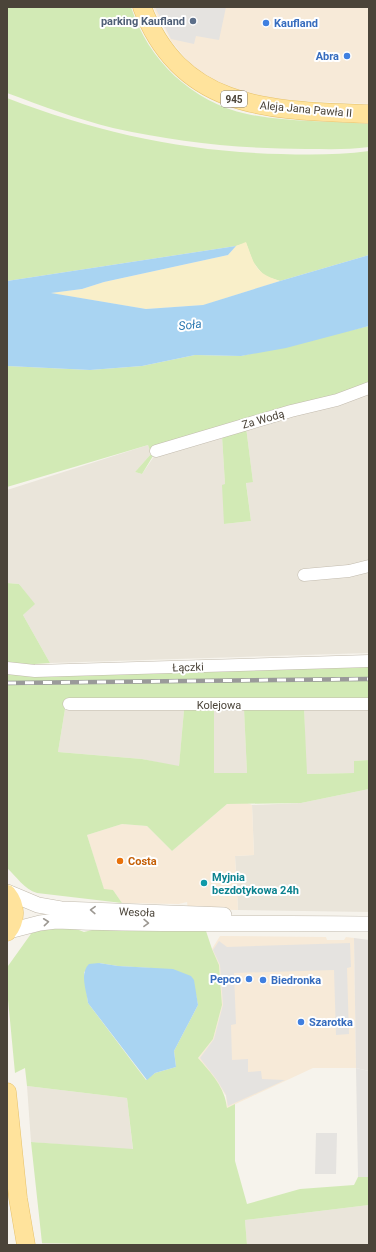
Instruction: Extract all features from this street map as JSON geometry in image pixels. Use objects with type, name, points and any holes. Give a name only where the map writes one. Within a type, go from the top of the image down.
[{"type":"main road","name":"Aleja Jana Pawła II","points":[[142,7],[148,22],[162,47],[179,67],[195,81],[217,93],[259,106],[324,112],[369,114]]},
{"type":"main road","points":[[7,893],[14,906],[14,915],[8,931]]},
{"type":"main road","points":[[7,1092],[8,1115],[18,1198],[26,1245]]},
{"type":"street","name":"Za Wodą","points":[[156,451],[291,411],[337,400],[369,388]]},
{"type":"street","points":[[304,575],[348,571],[369,566]]},
{"type":"street","name":"Łączki","points":[[7,668],[35,671],[369,661]]},
{"type":"street","name":"Kolejowa","points":[[69,704],[369,704]]},
{"type":"street","name":"Wesoła","points":[[7,893],[38,905],[61,909],[222,915],[268,922]]},
{"type":"street","name":"Wesoła","points":[[8,931],[40,923],[56,921],[204,925],[268,922],[369,924]]},
{"type":"shaded area","points":[[153,7],[369,7],[369,104],[286,100],[239,92],[214,80],[192,66],[171,41]]},
{"type":"shaded area","name":"parking Kaufland","points":[[155,7],[226,7],[219,40],[196,36],[194,44],[171,39]]},
{"type":"shaded area","points":[[369,393],[369,653],[50,663],[23,615],[34,604],[19,584],[7,583],[7,490],[148,445],[151,454],[135,472],[142,474],[155,455],[222,436],[225,484],[224,524],[251,521],[246,482],[253,482],[246,427]]},
{"type":"shaded area","points":[[304,707],[369,707],[369,760],[354,761],[355,773],[306,774]]},
{"type":"shaded area","points":[[65,709],[184,710],[179,767],[142,759],[58,752]]},
{"type":"shaded area","points":[[214,709],[244,709],[247,773],[214,774]]},
{"type":"shaded area","points":[[369,789],[369,912],[238,910],[235,856],[254,855],[252,805],[301,803]]},
{"type":"shaded area","points":[[247,803],[252,805],[254,855],[235,856],[238,910],[188,909],[187,902],[179,904],[122,903],[113,890],[104,890],[87,835],[122,824],[147,826],[172,851],[227,804]]},
{"type":"shaded area","points":[[220,936],[326,937],[327,940],[344,940],[346,937],[354,938],[356,1068],[313,1068],[227,1108],[226,1096],[216,1080],[198,1058],[213,1039],[222,1005],[219,965],[212,949]]},
{"type":"shaded area","points":[[354,938],[369,940],[369,1071],[356,1068]]},
{"type":"shaded area","points":[[219,941],[227,947],[350,943],[351,967],[347,968],[349,1034],[336,1035],[334,970],[234,973],[236,1024],[231,1025],[232,1060],[248,1059],[248,1072],[261,1071],[262,1079],[285,1080],[228,1106],[226,1095],[217,1080],[200,1058],[214,1039],[223,1005],[220,965],[213,950]]},
{"type":"shaded area","points":[[356,1068],[369,1071],[369,1177],[358,1177]]},
{"type":"shaded area","points":[[27,1086],[127,1098],[133,1150],[31,1142]]},
{"type":"shaded area","points":[[316,1133],[337,1133],[336,1174],[315,1174]]},
{"type":"shaded area","points":[[369,1205],[369,1245],[247,1245],[245,1220]]},
{"type":"shaded area","points":[[42,1243],[115,1245],[43,1245]]},
{"type":"green space","points":[[7,7],[131,7],[149,44],[161,61],[175,76],[208,100],[227,108],[262,117],[369,124],[369,147],[353,149],[282,149],[185,141],[113,128],[60,112],[7,93]]},
{"type":"green space","points":[[7,98],[74,121],[107,130],[141,138],[210,149],[303,155],[369,151],[369,255],[280,281],[264,276],[253,262],[246,243],[236,246],[7,281]]},
{"type":"green space","points":[[369,326],[369,390],[246,427],[253,482],[246,483],[251,521],[224,524],[222,485],[225,484],[222,436],[156,451],[142,474],[135,472],[151,454],[148,445],[7,487],[7,366],[90,370],[142,366],[195,355],[241,356]]},
{"type":"green space","points":[[7,583],[19,584],[35,604],[23,615],[50,663],[35,664],[35,667],[7,665]]},
{"type":"green space","points":[[369,661],[369,707],[304,708],[307,774],[354,773],[354,761],[369,760],[369,789],[301,803],[227,804],[172,851],[147,826],[122,824],[87,835],[104,889],[113,890],[122,903],[37,893],[24,886],[7,868],[7,668]],"holes":[[[65,709],[184,710],[179,766],[142,759],[58,752]],[[214,709],[244,709],[247,773],[214,773]]]},
{"type":"green space","points":[[56,921],[84,932],[120,923],[204,925],[219,965],[222,1005],[213,1039],[198,1058],[220,1087],[226,1100],[227,1108],[235,1104],[235,1161],[247,1204],[300,1189],[354,1185],[358,1177],[369,1177],[369,1205],[245,1220],[247,1245],[115,1245],[42,1243],[31,1142],[133,1149],[127,1098],[27,1086],[25,1068],[15,1073],[7,989],[8,966],[33,931]],"holes":[[[99,963],[151,968],[196,995],[198,1005],[174,1051],[176,1067],[155,1073],[146,1080],[88,1003],[84,972]]]},
{"type":"sand","points":[[246,242],[257,268],[265,275],[280,281],[204,305],[146,309],[49,293],[82,289],[104,282],[228,255],[236,246]]},
{"type":"water","name":"Soła","points":[[236,246],[228,255],[104,282],[82,289],[51,293],[146,309],[203,305],[369,255],[369,326],[286,348],[241,356],[195,355],[142,366],[90,370],[7,366],[7,281]]},
{"type":"water","points":[[99,963],[118,966],[173,969],[191,976],[194,980],[198,1005],[174,1051],[176,1067],[155,1073],[147,1080],[88,1003],[84,983],[84,973],[89,964]]},
{"type":"railway","points":[[7,683],[369,679]]},
{"type":"place","name":"parking Kaufland","points":[[193,21]]},
{"type":"place","name":"Kaufland","points":[[266,23]]},
{"type":"place","name":"Abra","points":[[347,56]]},
{"type":"place","name":"Costa","points":[[120,861]]},
{"type":"place","name":"Myjnia bezdotykowa 24h","points":[[204,883]]},
{"type":"place","name":"Pepco","points":[[249,979]]},
{"type":"place","name":"Biedronka","points":[[263,980]]},
{"type":"place","name":"Szarotka","points":[[301,1022]]}]
